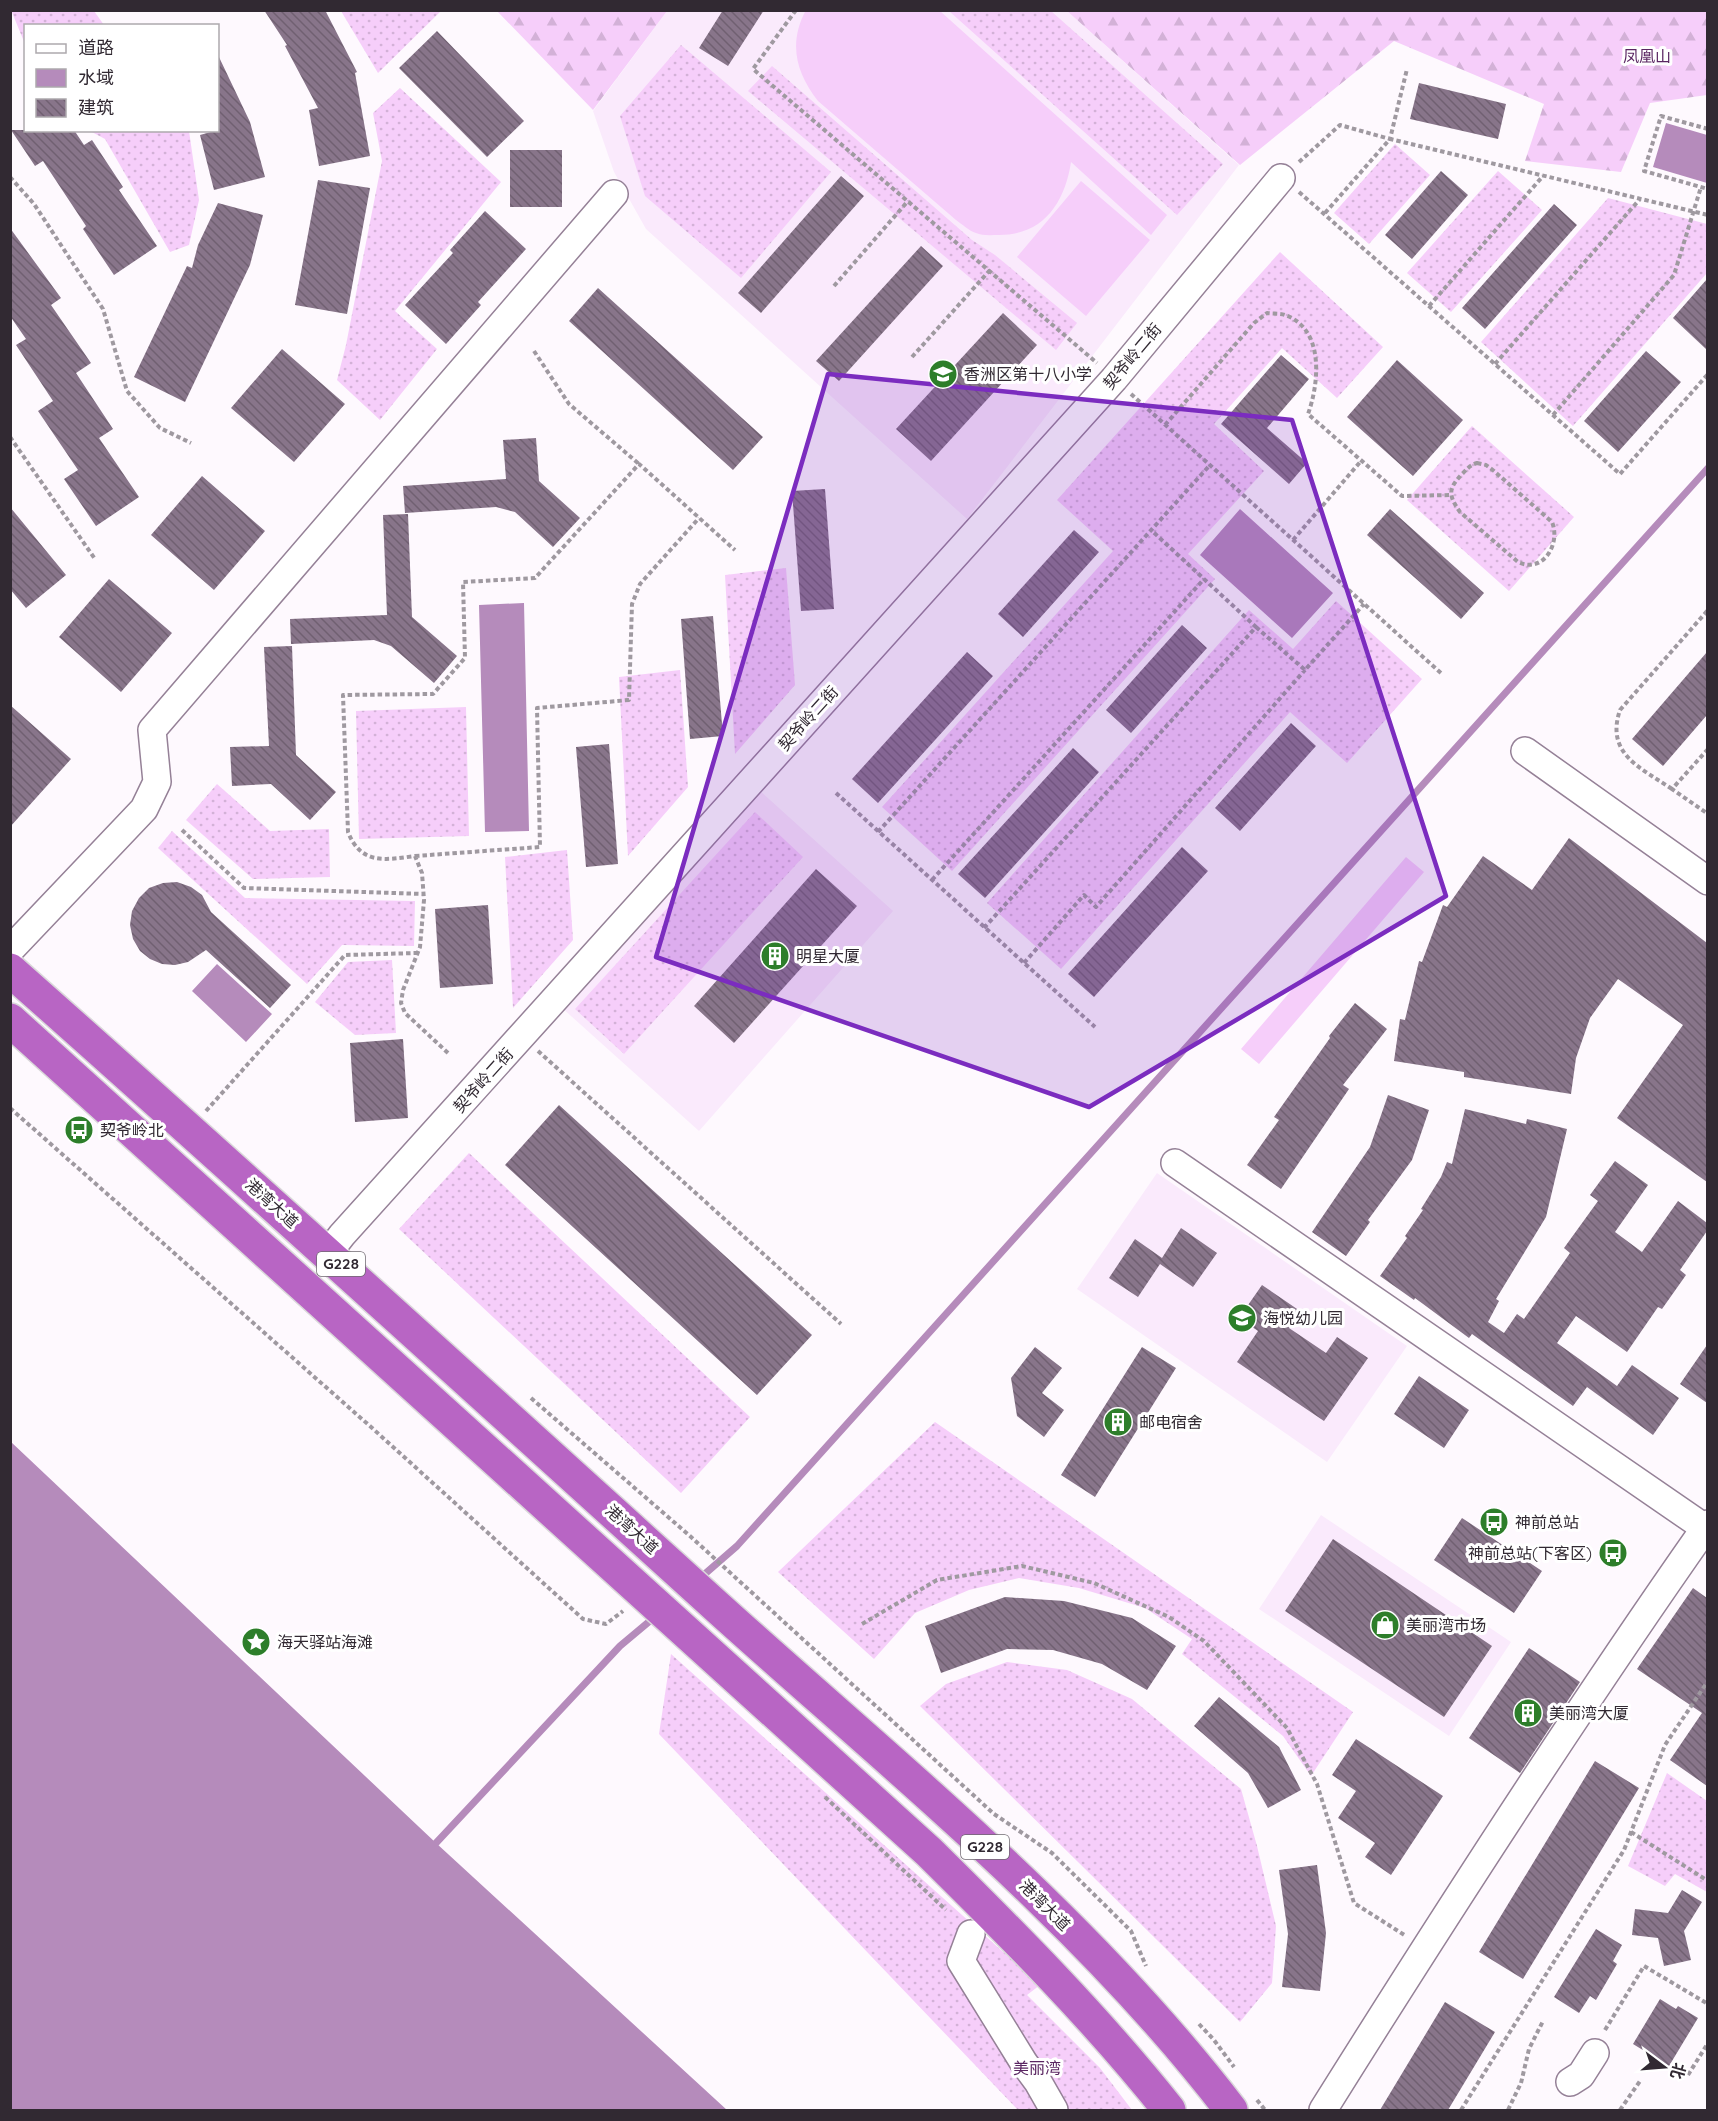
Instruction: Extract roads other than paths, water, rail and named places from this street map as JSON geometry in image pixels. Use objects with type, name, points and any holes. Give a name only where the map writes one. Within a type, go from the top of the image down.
[{"type":"highway","name":"港湾大道","points":[[10,970],[328,1253],[948,1812],[1042,1901],[1162,2027],[1232,2110]]},
{"type":"highway","name":"G228","points":[[10,1020],[633,1600],[689,1634],[929,1852],[1071,1995],[1169,2110]]},
{"type":"street","name":"契爷岭二街","points":[[328,1253],[1114,378],[1281,178]]},
{"type":"street","points":[[10,951],[144,809],[157,782],[152,730],[615,194]]},
{"type":"street","points":[[1525,751],[1707,881]]},
{"type":"street","points":[[1175,1163],[1706,1526],[1577,1714],[1424,1948],[1323,2110]]},
{"type":"street","points":[[971,1934],[961,1960],[1054,2110]]},
{"type":"street","points":[[1570,2082],[1581,2075],[1600,2042]]},
{"type":"water","points":[[1666,123],[1707,135],[1707,183],[1653,167]]},
{"type":"water","points":[[1240,509],[1333,593],[1292,638],[1200,555]]},
{"type":"water","points":[[524,603],[529,831],[485,832],[479,605]]},
{"type":"water","points":[[217,964],[272,1014],[246,1042],[192,991]]},
{"type":"water","points":[[10,1441],[436,1843],[727,2110],[11,2110]]},
{"type":"waterway","points":[[699,1579],[737,1546],[1708,468]]},
{"type":"waterway","points":[[436,1843],[620,1646],[657,1615]]},
{"type":"place","name":"香洲区第十八小学","points":[[943,374]]},
{"type":"place","name":"明星大厦","points":[[775,956]]},
{"type":"place","name":"契爷岭北","points":[[79,1130]]},
{"type":"place","name":"海悦幼儿园","points":[[1242,1318]]},
{"type":"place","name":"邮电宿舍","points":[[1118,1422]]},
{"type":"place","name":"神前总站","points":[[1494,1522]]},
{"type":"place","name":"神前总站(下客区)","points":[[1613,1553]]},
{"type":"place","name":"美丽湾市场","points":[[1385,1625]]},
{"type":"place","name":"海天驿站海滩","points":[[256,1642]]},
{"type":"place","name":"美丽湾大厦","points":[[1528,1713]]},
{"type":"park label","name":"凤凰山","points":[[1647,56]]},
{"type":"park label","name":"美丽湾","points":[[1037,2068]]}]
